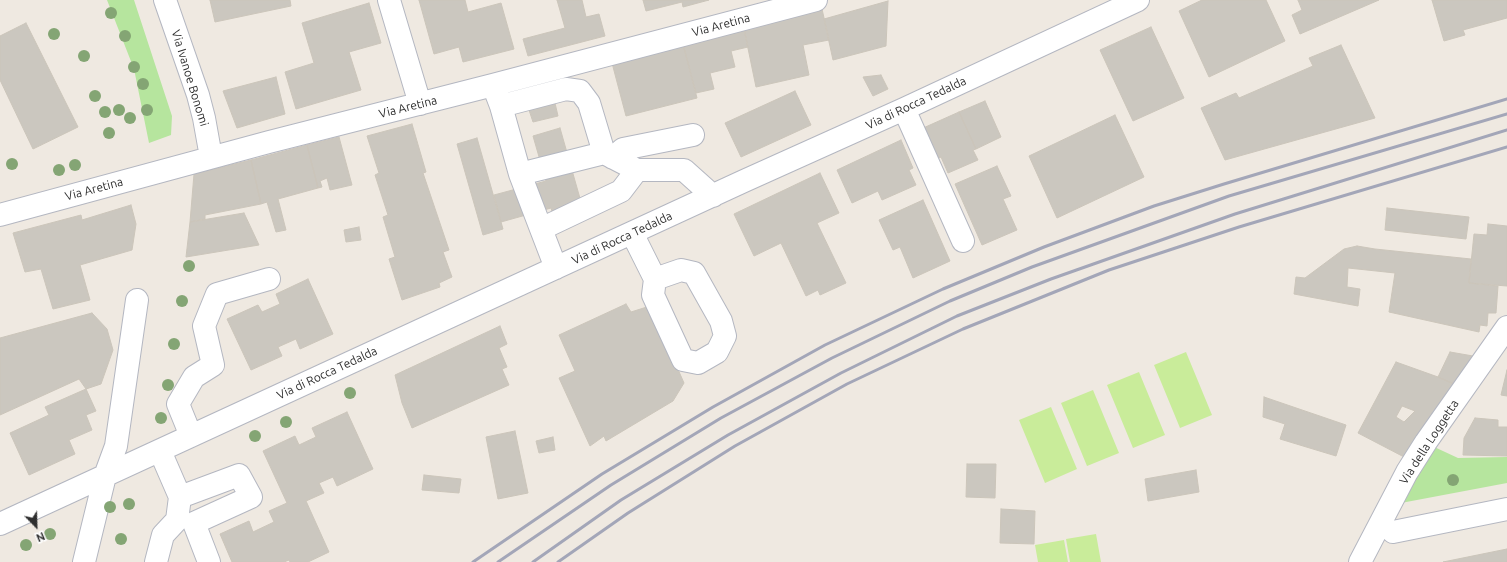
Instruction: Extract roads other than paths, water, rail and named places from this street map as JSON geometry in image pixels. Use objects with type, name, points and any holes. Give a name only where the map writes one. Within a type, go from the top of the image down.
[{"type":"street","name":"Via Ivanoe Bonomi","points":[[165,0],[198,94],[211,157]]},
{"type":"street","points":[[389,0],[420,104]]},
{"type":"street","name":"Via Aretina","points":[[0,215],[211,157],[816,0]]},
{"type":"street","name":"Via di Rocca Tedalda","points":[[0,524],[1138,0]]},
{"type":"street","points":[[493,85],[520,174],[556,268]]},
{"type":"street","points":[[500,106],[566,89],[580,91],[589,103],[609,155],[638,170],[684,170],[713,196]]},
{"type":"street","points":[[904,109],[963,241]]},
{"type":"street","points":[[520,174],[609,155],[623,149],[694,135]]},
{"type":"street","points":[[541,228],[621,191],[638,170]]},
{"type":"street","points":[[632,233],[655,279]]},
{"type":"street","points":[[191,436],[178,404],[194,377],[213,364],[204,326],[217,294],[269,279]]},
{"type":"street","points":[[84,562],[105,476],[116,446],[136,300]]},
{"type":"street","name":"Via della Loggetta","points":[[1360,562],[1388,506],[1426,442],[1507,327]]},
{"type":"street","points":[[160,451],[180,497],[186,521],[209,562]]},
{"type":"street","points":[[156,562],[163,535],[186,521],[251,496],[239,475],[180,497]]},
{"type":"street","points":[[1393,532],[1507,509]]},
{"type":"railway","points":[[473,562],[602,474],[713,407],[825,345],[943,289],[1044,247],[1154,206],[1507,99]]},
{"type":"railway","points":[[498,562],[611,485],[721,418],[832,358],[950,301],[1032,267],[1229,196],[1507,114]]},
{"type":"railway","points":[[533,562],[621,500],[728,435],[841,373],[957,316],[1051,279],[1235,214],[1507,130]]},
{"type":"railway","points":[[558,562],[628,513],[735,446],[847,384],[963,329],[1109,270],[1239,227],[1507,147]]}]
